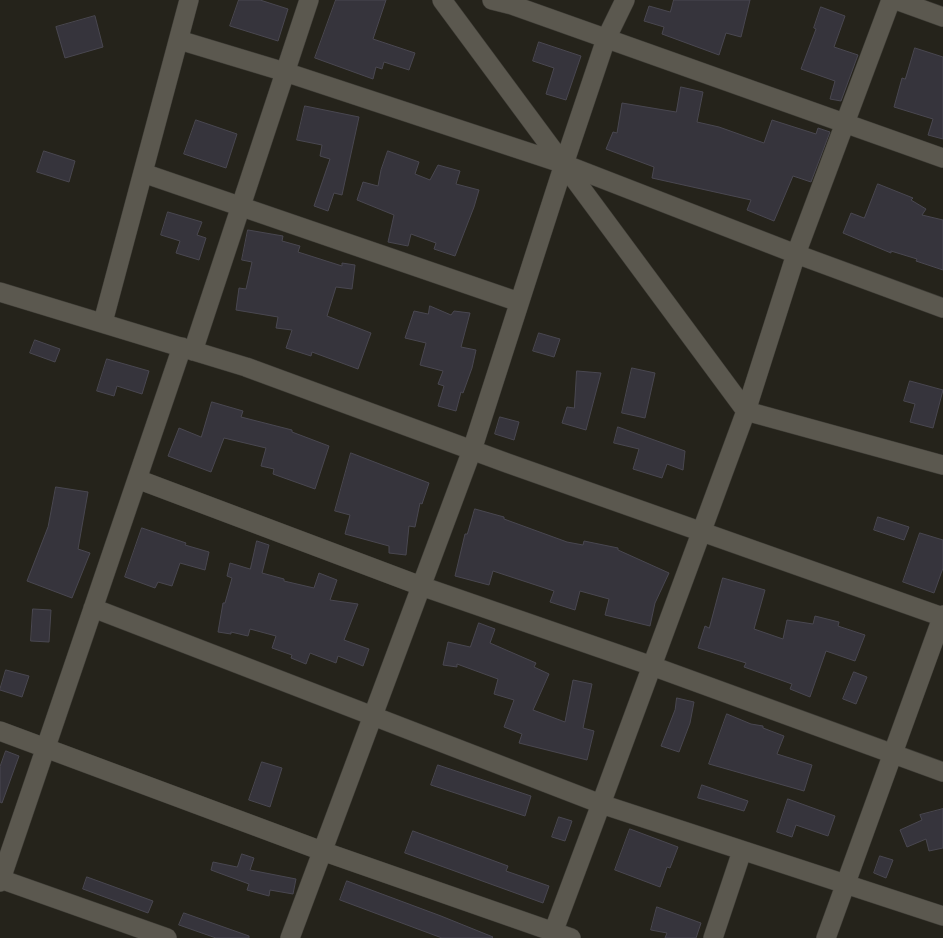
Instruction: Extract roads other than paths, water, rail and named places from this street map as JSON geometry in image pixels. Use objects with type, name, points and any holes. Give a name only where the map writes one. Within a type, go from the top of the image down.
[{"type":"street","points":[[103,322],[189,0]]},
{"type":"street","points":[[167,938],[0,880],[137,479],[241,205],[309,0]]},
{"type":"street","points":[[442,0],[746,411],[943,465]]},
{"type":"street","points":[[492,0],[943,158]]},
{"type":"street","points":[[290,938],[472,450],[606,39],[625,0]]},
{"type":"street","points":[[552,935],[746,411],[796,254],[891,0]]},
{"type":"street","points":[[896,0],[943,17]]},
{"type":"street","points":[[179,40],[285,72],[564,164],[796,254],[943,308]]},
{"type":"street","points":[[143,173],[520,302]]},
{"type":"street","points":[[0,292],[246,367],[472,450],[943,616],[826,938]]},
{"type":"street","points":[[137,479],[421,586],[652,666],[943,772]]},
{"type":"street","points":[[93,608],[602,804],[943,916]]},
{"type":"street","points":[[0,731],[552,935],[571,938]]},
{"type":"street","points":[[713,938],[742,851]]}]
